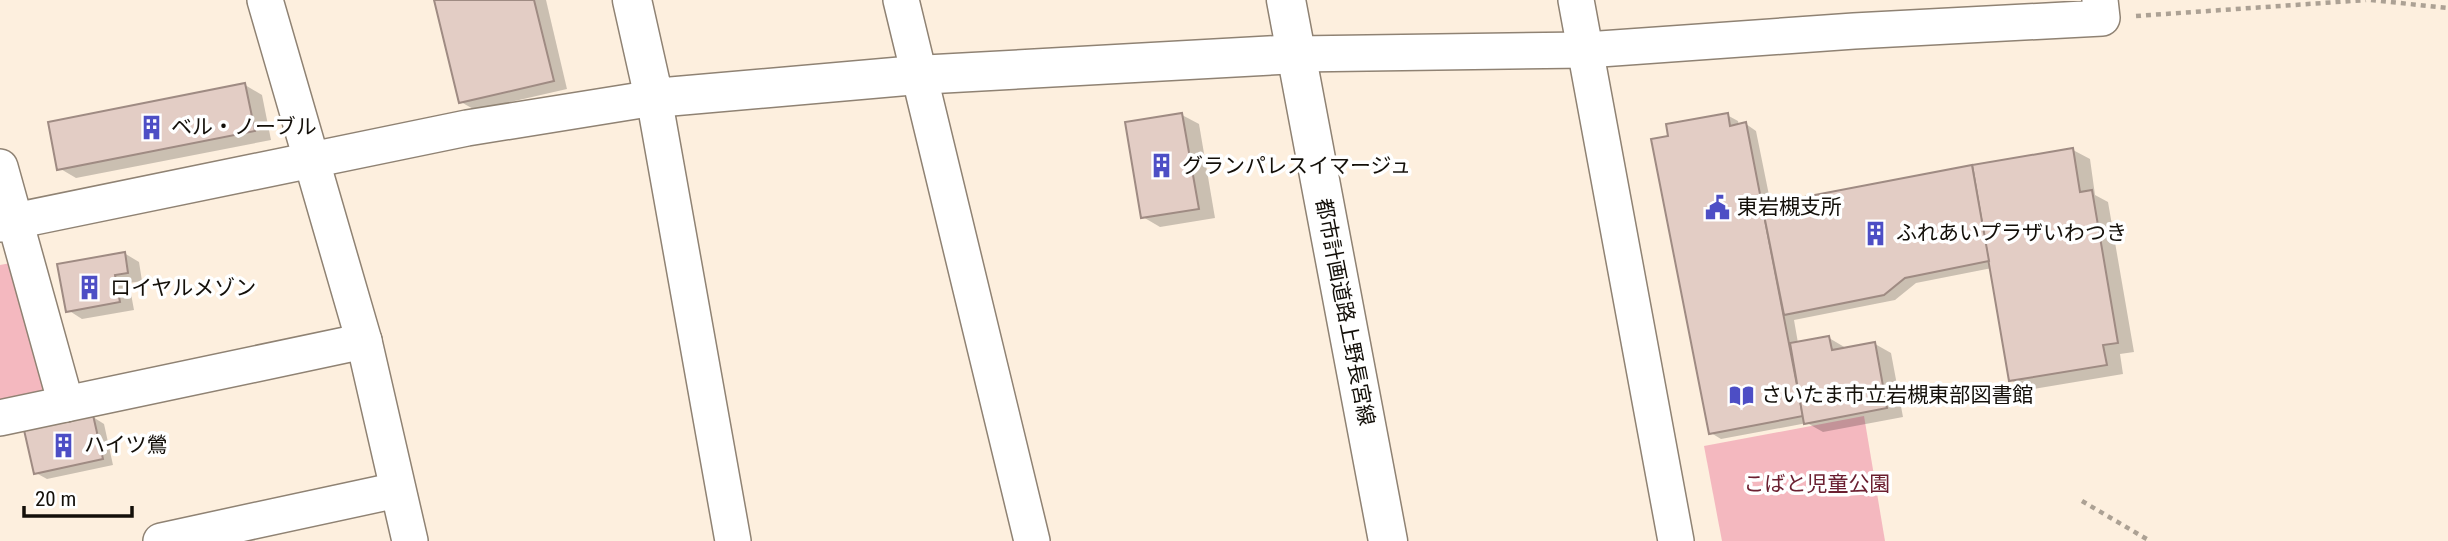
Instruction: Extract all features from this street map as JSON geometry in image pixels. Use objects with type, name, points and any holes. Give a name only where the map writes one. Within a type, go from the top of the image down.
[{"type":"street","points":[[265,0],[364,341],[410,541]]},
{"type":"street","points":[[632,0],[654,98],[733,541]]},
{"type":"street","points":[[901,0],[917,75],[1032,541]]},
{"type":"street","name":"都市計画道路上野長宮線","points":[[1286,0],[1388,541]]},
{"type":"street","points":[[1576,0],[1676,541]]},
{"type":"street","points":[[8,223],[467,128],[654,98],[917,75],[1297,54],[1586,50],[2101,9]]},
{"type":"street","points":[[0,167],[8,223],[66,404]]},
{"type":"street","points":[[0,418],[364,341]]},
{"type":"street","points":[[161,541],[397,490]]},
{"type":"path","points":[[2101,9],[2368,0],[2448,8]]},
{"type":"path","points":[[2082,501],[2150,541]]},
{"type":"green space","points":[[16,262],[53,380],[40,392],[0,400],[0,265]]},
{"type":"green space","name":"こばと児童公園","points":[[1864,416],[1885,541],[1722,541],[1704,446]]},
{"type":"building","points":[[434,0],[534,0],[554,81],[459,103]]},
{"type":"building","name":"ベル・ノーブル","points":[[245,83],[255,131],[57,170],[48,122]]},
{"type":"building","name":"グランパレスイマージュ","points":[[1182,113],[1199,209],[1141,218],[1125,122]]},
{"type":"building","points":[[1728,113],[1730,126],[1746,122],[1803,416],[1709,434],[1651,139],[1668,136],[1666,124]]},
{"type":"building","points":[[2073,148],[2080,192],[2092,190],[2118,343],[2103,345],[2107,365],[2009,381],[1972,165]]},
{"type":"building","name":"ふれあいプラザいわつき","points":[[1972,165],[1989,261],[1905,278],[1884,295],[1784,315],[1762,205]]},
{"type":"building","name":"ロイヤルメゾン","points":[[125,252],[128,273],[115,275],[120,302],[66,312],[57,264]]},
{"type":"building","points":[[1829,336],[1832,350],[1875,342],[1887,408],[1804,424],[1790,343]]},
{"type":"building","name":"ハイツ鶯","points":[[93,415],[103,459],[34,474],[24,430]]},
{"type":"place","name":"ベル・ノーブル","points":[[151,127]]},
{"type":"place","name":"グランパレスイマージュ","points":[[1162,166]]},
{"type":"place","name":"東岩槻支所","points":[[1717,207]]},
{"type":"place","name":"ふれあいプラザいわつき","points":[[1876,233]]},
{"type":"place","name":"ロイヤルメゾン","points":[[90,288]]},
{"type":"place","name":"さいたま市立岩槻東部図書館","points":[[1741,395]]},
{"type":"place","name":"ハイツ鶯","points":[[64,445]]}]
